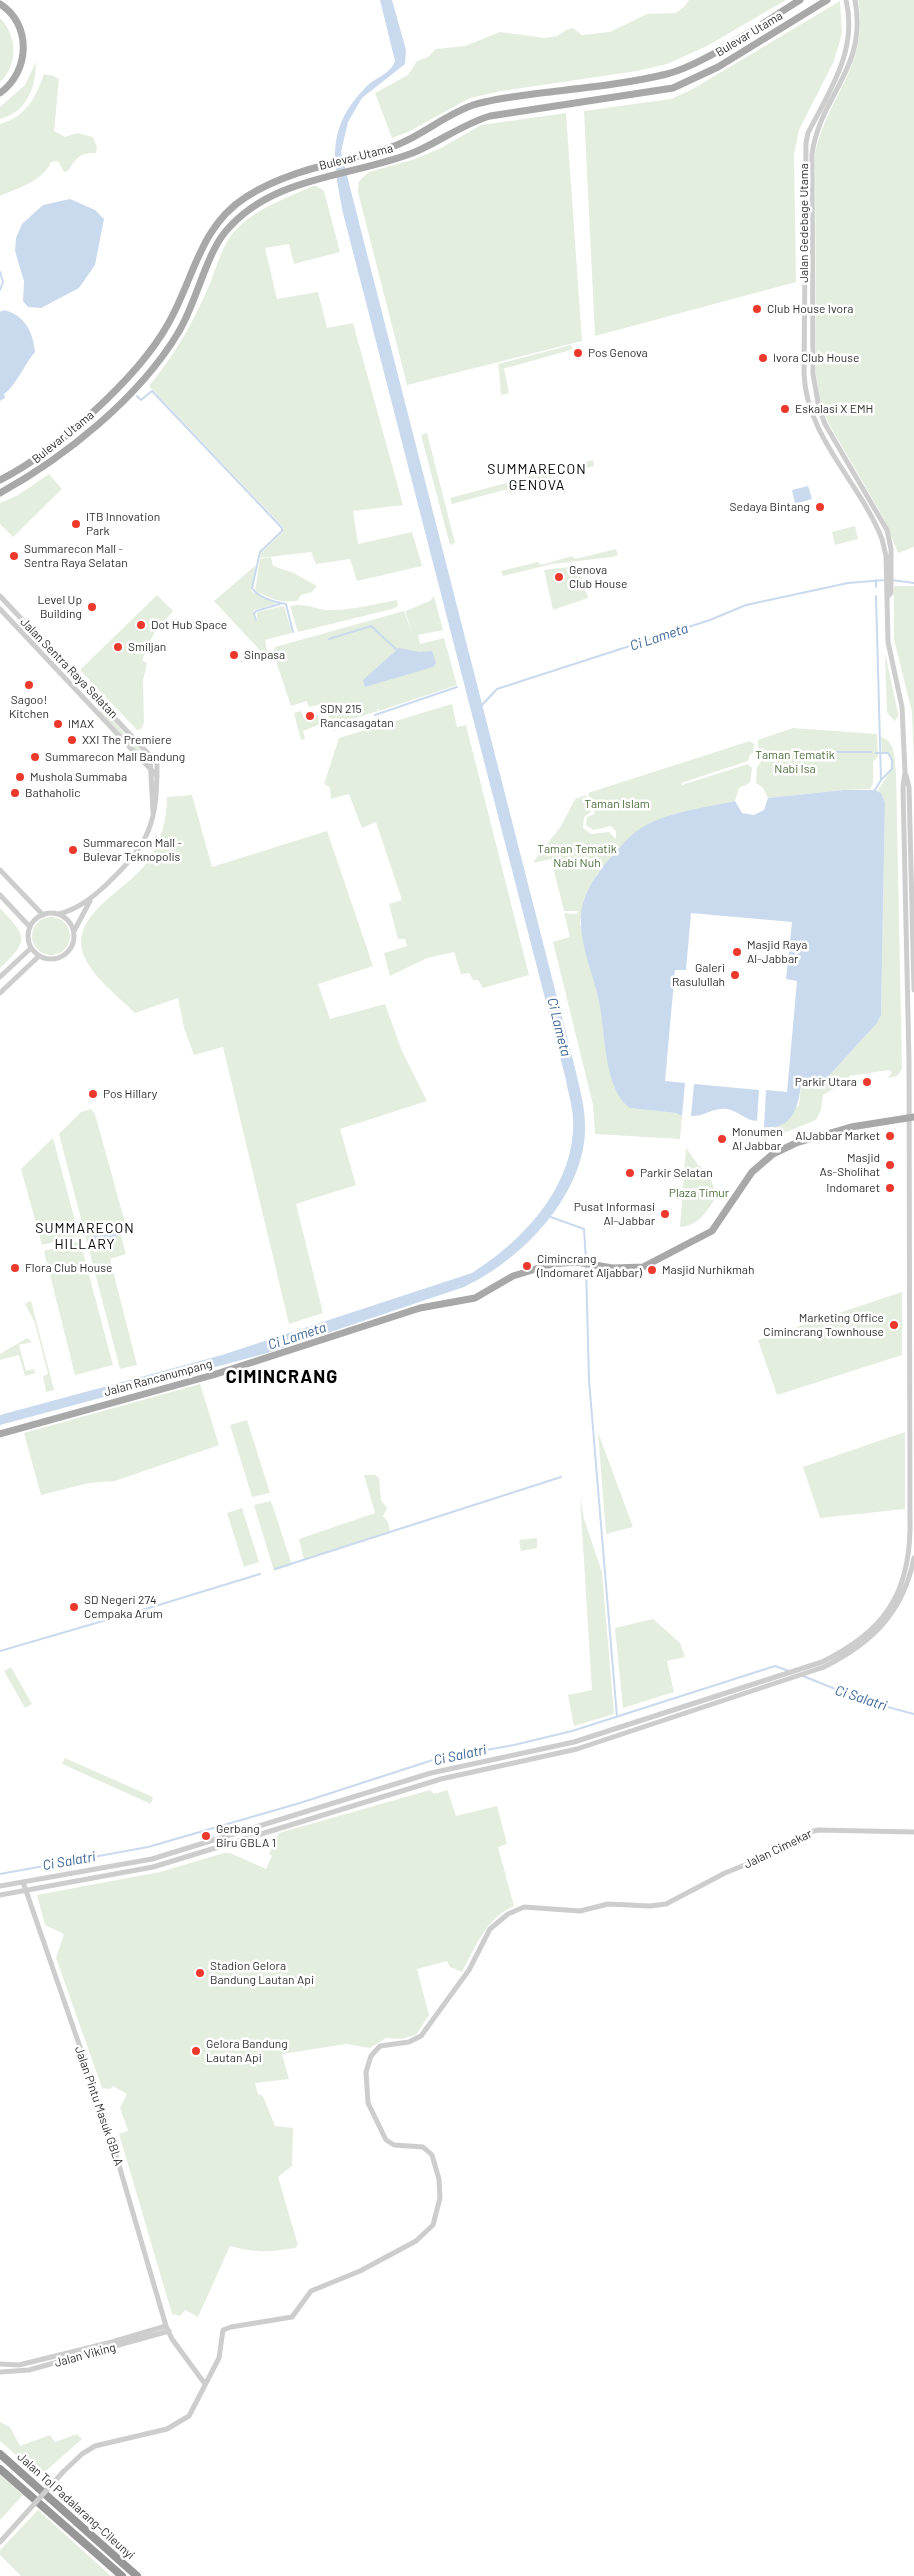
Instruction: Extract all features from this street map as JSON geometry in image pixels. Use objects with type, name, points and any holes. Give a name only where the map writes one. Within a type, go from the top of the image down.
[{"type":"highway","name":"Jalan Tol Padalarang–Cileunyi","points":[[0,2454],[137,2576]]},
{"type":"highway","name":"Jalan Tol Padalarang–Cileunyi","points":[[0,2469],[122,2576]]},
{"type":"main road","name":"Bulevar Utama","points":[[0,480],[37,459],[126,378],[153,348],[181,298],[205,240],[216,222],[243,199],[286,178],[398,145],[472,105],[502,98],[669,73],[711,54],[800,0]]},
{"type":"main road","name":"Bulevar Utama","points":[[0,493],[47,466],[79,441],[136,388],[179,333],[193,305],[217,244],[226,231],[250,209],[291,188],[326,176],[391,161],[436,142],[464,125],[490,116],[673,88],[718,66],[827,0]]},
{"type":"main road","points":[[0,93],[12,82],[20,70],[24,56],[24,42],[20,28],[13,15],[1,3]]},
{"type":"main road","points":[[711,54],[718,66]]},
{"type":"main road","points":[[430,129],[436,142]]},
{"type":"main road","points":[[243,199],[250,209]]},
{"type":"main road","points":[[181,298],[193,305]]},
{"type":"main road","points":[[126,378],[136,388]]},
{"type":"main road","name":"Jalan Rancanumpang","points":[[0,1434],[213,1375],[420,1308],[475,1298],[513,1276],[552,1264],[584,1262],[613,1268],[638,1268],[648,1265],[712,1231],[752,1172],[773,1154],[796,1143],[835,1131],[884,1120],[912,1117]]},
{"type":"street","name":"Jalan Gedebage Utama","points":[[846,0],[850,15],[847,50],[836,79],[808,133],[804,154],[804,382],[811,412],[882,538],[888,555]]},
{"type":"street","name":"Jalan Gedebage Utama","points":[[855,0],[857,34],[854,52],[843,81],[816,134],[812,154],[812,338],[814,381],[819,408],[825,424],[889,538],[888,555]]},
{"type":"street","points":[[804,154],[812,154]]},
{"type":"street","points":[[804,338],[812,338]]},
{"type":"street","points":[[861,500],[867,496]]},
{"type":"street","points":[[882,538],[889,538]]},
{"type":"street","points":[[0,1895],[153,1867],[441,1779],[577,1748],[822,1662],[856,1643],[878,1622],[901,1590],[910,1556],[912,1117],[903,787],[905,772],[902,707],[888,642],[888,555]]},
{"type":"street","name":"Jalan Sentra Raya Selatan","points":[[0,596],[157,763],[157,776]]},
{"type":"street","name":"Jalan Sentra Raya Selatan","points":[[0,609],[157,776]]},
{"type":"street","points":[[150,755],[153,812]]},
{"type":"street","points":[[905,772],[909,787],[914,990]]},
{"type":"street","points":[[92,898],[74,932],[72,947],[61,957],[54,959],[39,956],[31,948],[29,941],[30,927],[43,915],[59,914],[73,910],[92,898],[130,862],[149,830],[157,803],[157,776]]},
{"type":"street","points":[[0,870],[43,915]]},
{"type":"street","points":[[0,895],[30,927]]},
{"type":"street","points":[[59,914],[69,921],[74,932]]},
{"type":"street","points":[[0,977],[31,948]]},
{"type":"street","points":[[0,993],[39,956]]},
{"type":"street","points":[[0,1886],[152,1859],[431,1773],[574,1742],[789,1675],[797,1677],[807,1674],[847,1656],[869,1639],[906,1592],[914,1558]]},
{"type":"street","name":"Jalan Cimekar","points":[[205,2384],[219,2358],[220,2338],[223,2330],[292,2317],[311,2291],[360,2271],[416,2241],[433,2225],[440,2198],[439,2179],[434,2162],[426,2148],[394,2145],[386,2140],[368,2103],[365,2083],[366,2072],[374,2051],[380,2046],[408,2042],[421,2036],[469,1970],[490,1929],[514,1910],[524,1907],[580,1911],[619,1903],[650,1906],[666,1904],[725,1874],[777,1852],[810,1832],[848,1830],[914,1832]]},
{"type":"street","name":"Jalan Pintu Masuk GBLA","points":[[23,1882],[109,2131],[168,2328],[205,2384]]},
{"type":"street","name":"Jalan Viking","points":[[0,2364],[28,2362],[168,2328]]},
{"type":"street","name":"Jalan Viking","points":[[0,2372],[29,2370],[168,2328]]},
{"type":"street","points":[[0,2542],[63,2472],[95,2446],[158,2432],[180,2422],[189,2416],[205,2384]]},
{"type":"green space","points":[[689,0],[786,0],[707,46],[667,64],[637,71],[501,91],[470,98],[408,132],[392,138],[375,93],[408,75],[417,61],[428,57],[436,49],[465,46],[500,32],[545,38],[557,36],[573,28],[582,35],[610,32],[647,14],[676,13]]},
{"type":"green space","points":[[858,0],[914,0],[914,547],[898,553],[884,519],[821,407],[816,374],[815,154],[828,115],[853,62],[858,43],[860,23]]},
{"type":"green space","points":[[840,1],[842,33],[834,61],[799,130],[794,154],[796,282],[595,336],[584,111],[671,99],[691,90]]},
{"type":"green space","points":[[0,18],[10,33],[13,59],[6,75],[0,82]]},
{"type":"green space","points":[[36,62],[32,89],[28,97],[17,111],[0,119],[0,107],[25,85]]},
{"type":"green space","points":[[44,74],[59,79],[54,131],[65,137],[77,133],[93,137],[97,147],[96,153],[82,155],[68,171],[64,172],[58,161],[51,162],[47,169],[36,179],[0,196],[0,124],[17,116],[29,105]]},
{"type":"green space","points":[[566,113],[582,341],[407,385],[358,192],[359,181],[369,172],[415,159],[441,148],[481,125]]},
{"type":"green space","points":[[313,186],[317,186],[324,191],[340,252],[294,264],[289,244],[265,248],[277,299],[318,292],[327,328],[353,323],[403,505],[353,511],[358,544],[412,532],[422,566],[357,581],[350,559],[316,564],[311,552],[260,558],[261,553],[283,532],[283,527],[149,386],[175,351],[196,314],[229,238],[242,224],[260,211]]},
{"type":"green space","points":[[571,345],[572,349],[567,351],[499,370],[498,364]]},
{"type":"green space","points":[[504,369],[509,393],[501,395],[499,370]]},
{"type":"green space","points":[[427,433],[455,543],[450,545],[421,435]]},
{"type":"green space","points":[[593,460],[594,466],[452,504],[450,498]]},
{"type":"green space","points":[[49,474],[62,489],[13,537],[0,524],[0,503],[18,495]]},
{"type":"green space","points":[[855,526],[858,539],[835,545],[832,532]]},
{"type":"green space","points":[[616,549],[618,555],[612,557],[552,564],[503,576],[501,571],[538,562],[541,565],[572,556],[575,559]]},
{"type":"green space","points":[[271,557],[273,566],[294,573],[317,586],[312,592],[301,595],[297,601],[279,601],[255,591],[260,559]]},
{"type":"green space","points":[[256,565],[251,591],[276,604],[254,610],[255,621],[257,621],[257,612],[284,606],[292,633],[265,640],[269,660],[214,601]]},
{"type":"green space","points":[[578,566],[588,598],[553,610],[544,570]]},
{"type":"green space","points":[[894,586],[914,586],[914,766],[912,712],[894,639]]},
{"type":"green space","points":[[157,595],[173,611],[154,633],[142,660],[147,663],[143,681],[144,723],[141,729],[137,730],[80,670]]},
{"type":"green space","points":[[434,596],[443,630],[418,635],[420,644],[444,638],[457,685],[379,711],[377,707],[378,711],[346,721],[347,727],[333,731],[325,703],[309,707],[307,701],[291,706],[273,652],[275,647],[404,611],[413,636],[405,611],[430,601]]},
{"type":"green space","points":[[397,600],[398,606],[392,609],[298,632],[290,606],[301,605],[325,610],[339,610]]},
{"type":"green space","points":[[885,653],[898,713],[898,717],[894,721],[887,712]]},
{"type":"green space","points":[[452,704],[457,727],[466,725],[529,975],[483,988],[478,980],[473,980],[469,973],[461,974],[454,952],[427,958],[390,976],[384,953],[407,946],[405,939],[398,939],[389,904],[402,900],[376,822],[362,828],[349,794],[331,799],[330,787],[324,784],[339,738]]},
{"type":"green space","points":[[103,710],[141,750],[139,753],[100,712]]},
{"type":"green space","points":[[301,711],[304,719],[318,715],[321,724],[303,731],[305,739],[301,740],[294,713]]},
{"type":"green space","name":"Taman Tematik Nabi Isa","points":[[793,728],[877,734],[878,756],[873,762],[873,783],[870,789],[768,798],[763,788],[756,783],[757,767],[762,760],[758,753],[758,740]]},
{"type":"green space","points":[[881,737],[886,739],[892,746],[896,771],[902,1069],[897,1076],[888,1078],[892,1072],[889,1070],[850,1076],[842,1087],[839,1085],[823,1095],[821,1110],[816,1120],[763,1141],[764,1127],[772,1128],[799,1105],[801,1085],[816,1084],[826,1079],[877,1023],[881,1015],[885,802],[878,791],[889,773],[891,764],[888,753],[882,752]]},
{"type":"green space","points":[[750,741],[754,744],[753,753],[750,754],[748,761],[681,783],[682,785],[748,764],[752,768],[750,783],[739,788],[735,801],[674,814],[638,830],[597,874],[584,899],[580,923],[602,1014],[608,1061],[618,1094],[631,1108],[676,1113],[682,1116],[680,1139],[595,1134],[593,1105],[553,942],[570,937],[564,913],[577,914],[578,911],[564,911],[551,859],[534,863],[534,861],[561,826],[575,799],[586,795],[591,812],[584,817],[583,828],[591,834],[609,832],[616,839],[616,831],[611,826],[593,830],[586,825],[587,817],[595,814],[588,793]]},
{"type":"green space","points":[[192,795],[212,867],[327,831],[373,966],[318,984],[330,1019],[385,1004],[402,1051],[427,1101],[340,1129],[356,1185],[296,1204],[323,1313],[289,1324],[223,1047],[194,1055],[184,1028],[178,998],[135,1013],[108,988],[90,967],[81,945],[83,931],[89,919],[99,907],[136,875],[155,849],[162,833],[167,797]]},
{"type":"green space","points":[[0,908],[16,926],[21,938],[16,951],[0,968]]},
{"type":"green space","points":[[51,917],[64,923],[70,936],[64,949],[51,955],[38,949],[32,936],[38,923]]},
{"type":"green space","points":[[91,1109],[95,1114],[127,1230],[120,1232],[126,1254],[110,1259],[137,1365],[120,1369],[59,1134],[81,1112]]},
{"type":"green space","points":[[53,1138],[79,1236],[42,1245],[21,1169]]},
{"type":"green space","name":"Plaza Timur","points":[[686,1148],[699,1166],[707,1171],[717,1195],[698,1220],[693,1224],[680,1227]]},
{"type":"green space","points":[[80,1241],[113,1365],[75,1375],[44,1251]]},
{"type":"green space","points":[[902,1292],[902,1355],[777,1395],[758,1340]]},
{"type":"green space","points":[[31,1301],[54,1390],[46,1392],[43,1376],[48,1374],[35,1323],[25,1304]]},
{"type":"green space","points":[[27,1338],[32,1342],[19,1345],[26,1371],[34,1369],[35,1373],[25,1376],[19,1355],[0,1360],[0,1354]]},
{"type":"green space","points":[[200,1384],[219,1445],[115,1481],[89,1483],[41,1495],[24,1433]]},
{"type":"green space","points":[[247,1420],[270,1493],[252,1497],[230,1425]]},
{"type":"green space","points":[[598,1432],[633,1527],[606,1534]]},
{"type":"green space","points":[[905,1432],[905,1509],[820,1518],[803,1467]]},
{"type":"green space","points":[[364,1475],[375,1475],[379,1478],[381,1500],[387,1508],[383,1516],[388,1522],[390,1532],[304,1560],[299,1539],[375,1513]]},
{"type":"green space","points":[[580,1497],[584,1519],[602,1572],[614,1714],[574,1726],[568,1695],[592,1690]]},
{"type":"green space","points":[[271,1501],[292,1565],[274,1571],[254,1505]]},
{"type":"green space","points":[[242,1508],[259,1562],[244,1567],[227,1513]]},
{"type":"green space","points":[[537,1538],[537,1548],[521,1551],[519,1540]]},
{"type":"green space","points":[[653,1619],[680,1643],[685,1657],[667,1661],[674,1692],[623,1708],[615,1628]]},
{"type":"green space","points":[[11,1667],[32,1704],[25,1708],[4,1671]]},
{"type":"green space","points":[[65,1758],[153,1797],[151,1804],[62,1764]]},
{"type":"green space","name":"Gelora Bandung Lautan Api","points":[[446,1786],[456,1816],[497,1806],[507,1844],[498,1847],[514,1906],[504,1911],[489,1925],[462,1972],[450,1967],[447,1961],[417,1969],[429,2015],[416,2035],[401,2039],[386,2038],[370,2048],[346,2044],[282,2054],[289,2079],[255,2083],[258,2094],[263,2096],[275,2126],[293,2128],[292,2166],[278,2177],[298,2245],[295,2248],[262,2251],[230,2246],[198,2317],[185,2310],[180,2316],[172,2314],[119,2134],[128,2131],[120,2108],[127,2094],[113,2086],[110,2089],[102,2088],[56,1958],[64,1934],[45,1925],[37,1895],[160,1872],[224,1853],[230,1853],[266,1869],[272,1856],[269,1854],[279,1833],[430,1790],[434,1794],[447,1790]]},
{"type":"green space","points":[[0,2422],[10,2427],[20,2446],[50,2435],[55,2442],[77,2434],[82,2439],[40,2476],[0,2441]]},
{"type":"green space","points":[[0,2475],[23,2495],[0,2520]]},
{"type":"green space","points":[[38,2510],[111,2576],[21,2576],[0,2555],[0,2550]]},
{"type":"water","points":[[380,0],[392,0],[406,50],[405,64],[362,98],[348,122],[341,152],[575,1068],[585,1116],[585,1133],[581,1157],[572,1181],[560,1204],[544,1225],[506,1261],[464,1287],[271,1352],[0,1425],[0,1415],[222,1355],[472,1273],[491,1260],[528,1227],[544,1208],[557,1187],[566,1165],[572,1142],[573,1117],[566,1080],[344,217],[337,181],[335,149],[343,119],[352,103],[365,88],[390,70],[395,61]]},
{"type":"water","points":[[70,199],[95,210],[104,219],[95,265],[79,288],[41,308],[28,307],[23,301],[24,281],[15,251],[16,238],[22,224],[43,205]]},
{"type":"water","points":[[4,310],[11,312],[27,325],[35,352],[12,386],[4,394],[5,398],[0,401],[0,312]]},
{"type":"water","points":[[808,486],[812,499],[795,504],[792,490]]},
{"type":"water","points":[[399,648],[419,652],[432,651],[436,663],[433,667],[365,687],[363,680]]},
{"type":"water","points":[[844,790],[875,790],[881,793],[885,802],[881,1015],[877,1023],[826,1079],[816,1084],[801,1085],[798,1102],[792,1116],[787,1121],[774,1127],[764,1127],[766,1090],[787,1092],[797,981],[786,979],[792,922],[691,913],[686,970],[675,970],[665,1081],[685,1083],[682,1116],[676,1113],[630,1108],[622,1100],[611,1078],[599,1001],[586,956],[582,933],[581,913],[585,897],[596,876],[625,841],[638,830],[660,819],[685,811],[735,801],[742,813],[754,815],[764,810],[768,798]]},
{"type":"water","points":[[694,1084],[759,1090],[757,1121],[727,1109],[717,1109],[691,1116]]},
{"type":"water","points":[[117,1229],[118,1236],[95,1242],[93,1235]]},
{"type":"waterway","points":[[0,272],[3,282],[0,290]]},
{"type":"waterway","points":[[137,396],[141,400],[152,391],[282,528],[282,531],[260,552],[252,588],[267,599],[286,604],[293,632]]},
{"type":"waterway","name":"Ci Lameta","points":[[876,580],[876,587]]},
{"type":"waterway","name":"Ci Lameta","points":[[481,706],[497,689],[710,620],[746,605],[848,583],[885,580]]},
{"type":"waterway","name":"Ci Lameta","points":[[892,580],[914,583]]},
{"type":"waterway","points":[[875,790],[881,780],[876,596]]},
{"type":"waterway","points":[[256,620],[254,614],[256,611],[280,604]]},
{"type":"waterway","points":[[329,639],[371,626],[397,650]]},
{"type":"waterway","points":[[375,715],[457,687]]},
{"type":"waterway","points":[[832,752],[871,752]]},
{"type":"waterway","points":[[876,753],[888,753],[892,760],[892,769],[881,780]]},
{"type":"waterway","points":[[548,1216],[584,1229],[586,1261]]},
{"type":"waterway","points":[[586,1266],[589,1380],[617,1717]]},
{"type":"waterway","points":[[275,1569],[561,1477]]},
{"type":"waterway","points":[[139,1611],[260,1574]]},
{"type":"waterway","points":[[0,1651],[120,1616]]},
{"type":"waterway","name":"Ci Salatri","points":[[0,1874],[148,1847],[300,1803],[436,1759],[514,1745],[572,1731],[775,1666],[789,1671]]},
{"type":"waterway","name":"Ci Salatri","points":[[803,1676],[865,1701],[914,1714]]},
{"type":"place","name":"Club House Ivora","points":[[757,309]]},
{"type":"place","name":"Pos Genova","points":[[578,353]]},
{"type":"place","name":"Ivora Club House","points":[[763,358]]},
{"type":"place","name":"Eskalasi X EMH","points":[[785,409]]},
{"type":"place","name":"Sedaya Bintang","points":[[820,507]]},
{"type":"place","name":"ITB Innovation Park","points":[[76,524]]},
{"type":"place","name":"Summarecon Mall - Sentra Raya Selatan","points":[[14,556]]},
{"type":"place","name":"Genova Club House","points":[[559,577]]},
{"type":"place","name":"Level Up Building","points":[[92,607]]},
{"type":"place","name":"Dot Hub Space","points":[[141,625]]},
{"type":"place","name":"Smiljan","points":[[118,647]]},
{"type":"place","name":"Sinpasa","points":[[234,655]]},
{"type":"place","name":"Sagoo! Kitchen","points":[[29,685]]},
{"type":"place","name":"SDN 215 Rancasagatan","points":[[310,716]]},
{"type":"place","name":"IMAX","points":[[58,724]]},
{"type":"place","name":"XXI The Premiere","points":[[72,740]]},
{"type":"place","name":"Summarecon Mall Bandung","points":[[35,757]]},
{"type":"place","name":"Mushola Summaba","points":[[20,777]]},
{"type":"place","name":"Bathaholic","points":[[15,793]]},
{"type":"place","name":"Summarecon Mall - Bulevar Teknopolis","points":[[73,850]]},
{"type":"place","name":"Masjid Raya Al-Jabbar","points":[[737,952]]},
{"type":"place","name":"Galeri Rasulullah","points":[[735,975]]},
{"type":"place","name":"Parkir Utara","points":[[867,1082]]},
{"type":"place","name":"Pos Hillary","points":[[93,1094]]},
{"type":"place","name":"AlJabbar Market","points":[[890,1136]]},
{"type":"place","name":"Monumen Al Jabbar","points":[[722,1139]]},
{"type":"place","name":"Masjid As-Sholihat","points":[[890,1165]]},
{"type":"place","name":"Parkir Selatan","points":[[630,1173]]},
{"type":"place","name":"Indomaret","points":[[890,1188]]},
{"type":"place","name":"Pusat Informasi Al-Jabbar","points":[[665,1214]]},
{"type":"place","name":"Cimincrang (Indomaret Aljabbar)","points":[[527,1266]]},
{"type":"place","name":"Flora Club House","points":[[15,1268]]},
{"type":"place","name":"Masjid Nurhikmah","points":[[652,1270]]},
{"type":"place","name":"Marketing Office Cimincrang Townhouse","points":[[894,1325]]},
{"type":"place","name":"SD Negeri 274 Cempaka Arum","points":[[74,1607]]},
{"type":"place","name":"Gerbang Biru GBLA 1","points":[[206,1836]]},
{"type":"place","name":"Stadion Gelora Bandung Lautan Api","points":[[200,1973]]},
{"type":"place","name":"Gelora Bandung Lautan Api","points":[[196,2051]]},
{"type":"district","name":"SUMMARECON GENOVA","points":[[537,478]]},
{"type":"district","name":"SUMMARECON HILLARY","points":[[85,1236]]},
{"type":"district","name":"CIMINCRANG","points":[[282,1377]]},
{"type":"park label","name":"Taman Islam","points":[[617,804]]},
{"type":"park label","name":"Taman Tematik Nabi Nuh","points":[[577,856]]}]
